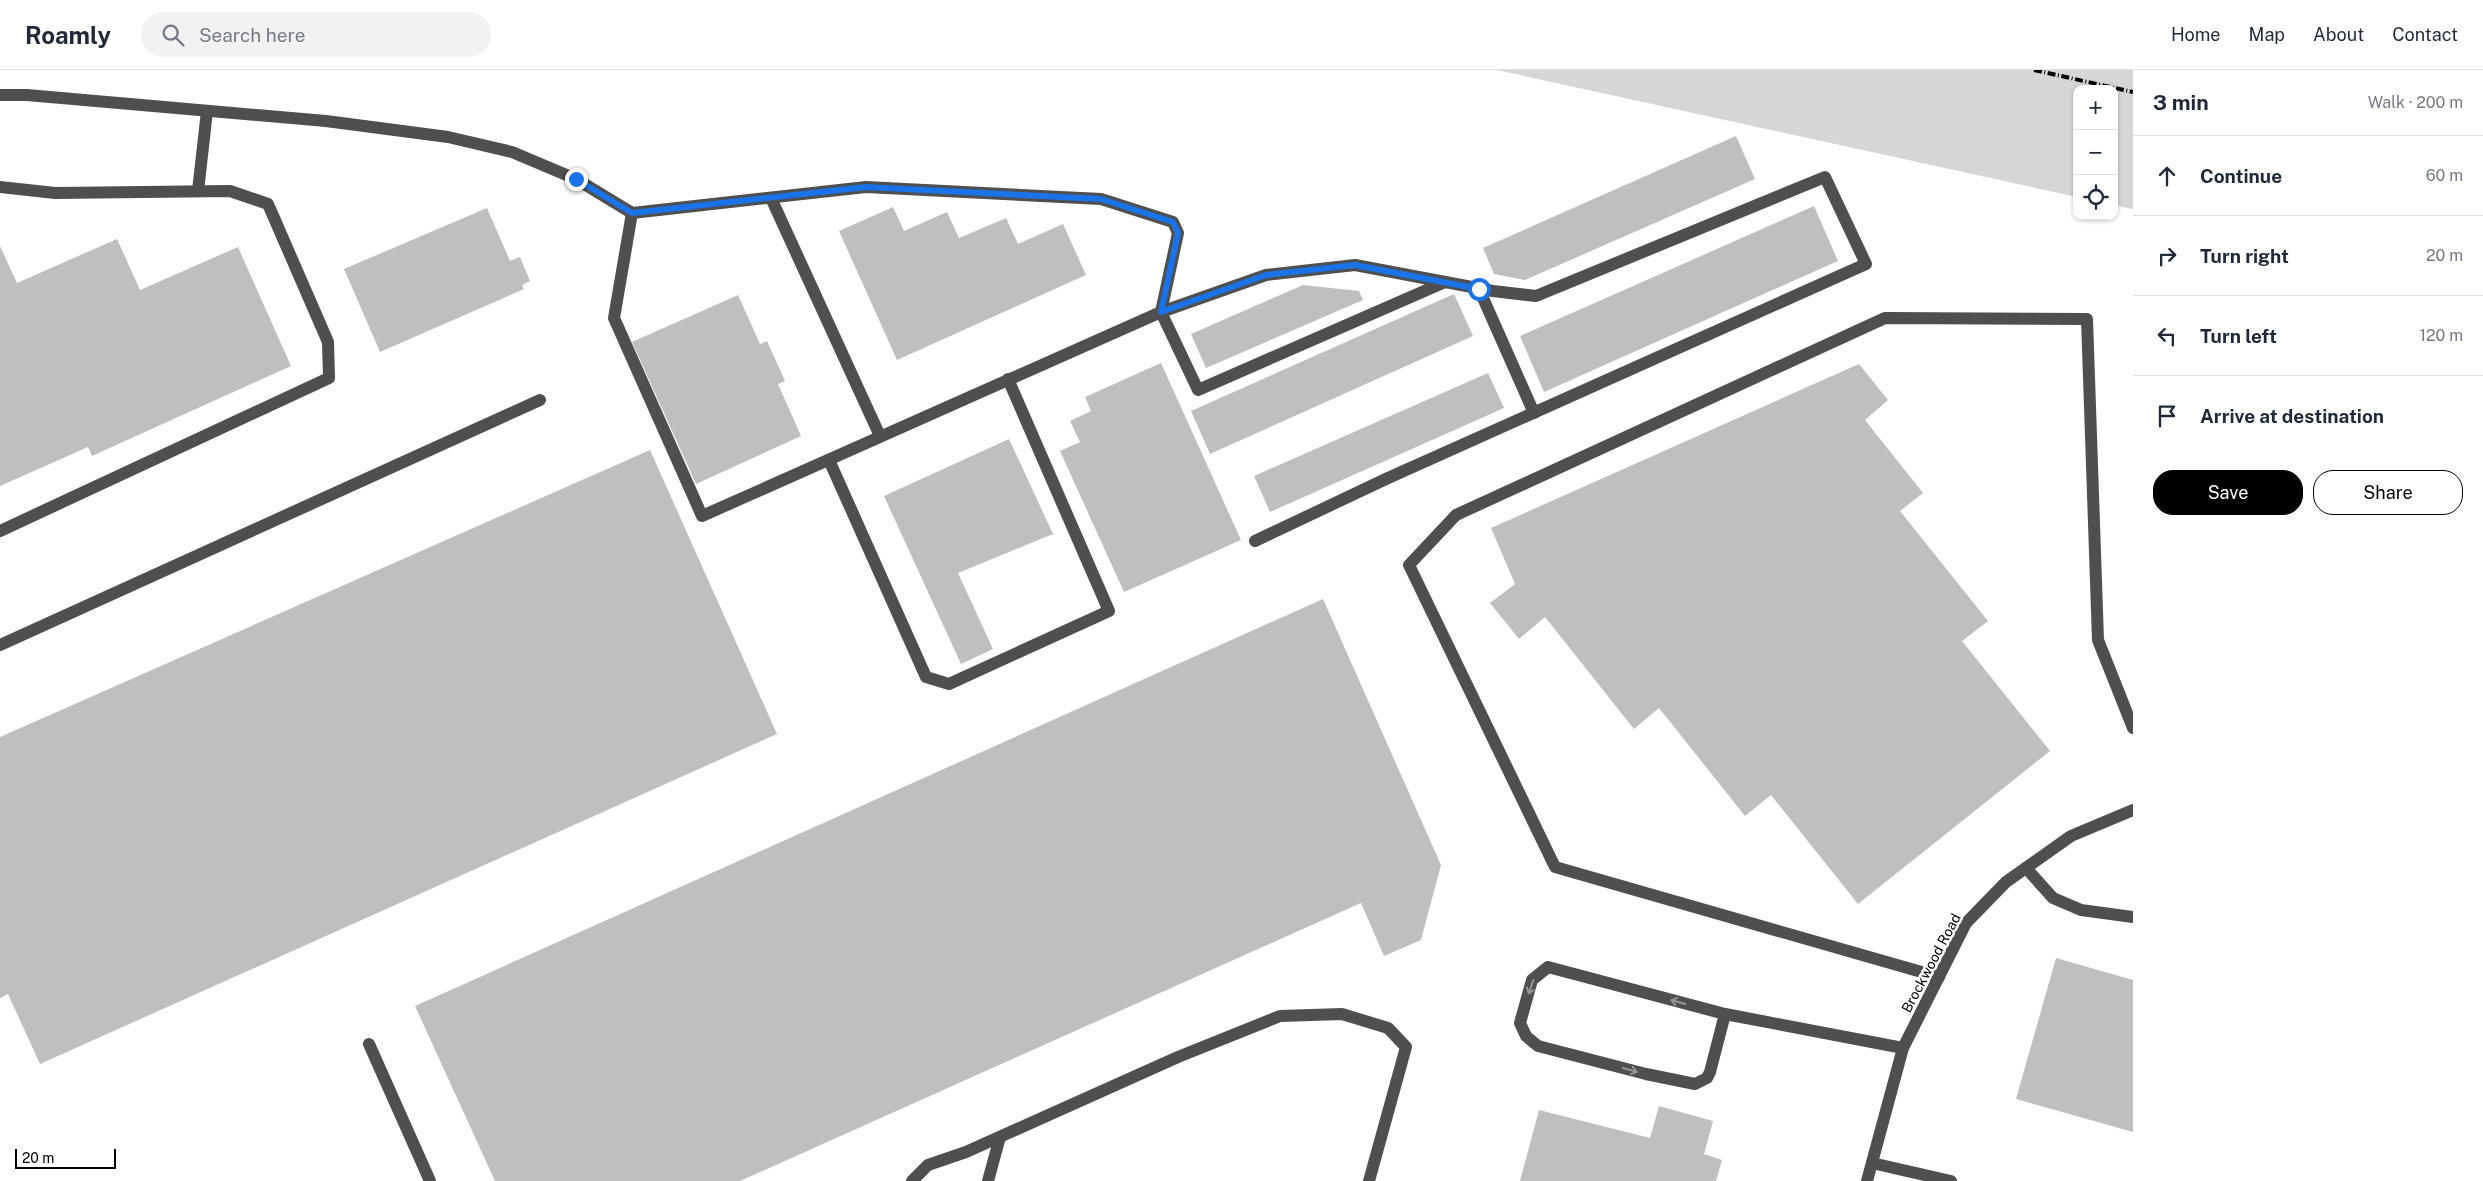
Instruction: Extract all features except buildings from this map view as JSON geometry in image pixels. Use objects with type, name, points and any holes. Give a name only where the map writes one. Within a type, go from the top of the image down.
[{"type":"street","points":[[0,95],[26,95],[326,122],[448,137],[512,152],[576,179],[632,213],[866,187],[1101,199],[1173,222],[1178,233],[1161,312],[1198,390],[1445,282]]},
{"type":"street","points":[[198,191],[207,111]]},
{"type":"street","points":[[632,213],[614,318],[702,516],[1161,312],[1266,275],[1355,265],[1479,289],[1536,296],[1825,177],[1866,264],[1255,540]]},
{"type":"street","points":[[0,187],[55,193],[230,191],[268,204],[328,342],[330,378],[0,531]]},
{"type":"street","points":[[771,198],[880,436]]},
{"type":"street","points":[[1479,289],[1534,413]]},
{"type":"street","points":[[1939,977],[1555,867],[1409,565],[1456,515],[1885,318],[2087,319],[2098,640],[2133,728]]},
{"type":"street","points":[[829,460],[926,677],[949,684],[1109,611],[1008,379]]},
{"type":"street","points":[[0,645],[540,400]]},
{"type":"street","name":"Brockwood Road","points":[[1867,1181],[1904,1048],[1966,923],[2006,882],[2071,836],[2133,810]]},
{"type":"street","points":[[2026,868],[2053,898],[2081,910],[2133,917]]},
{"type":"street","points":[[1725,1014],[1710,1072],[1707,1078],[1695,1084],[1646,1074],[1538,1046],[1526,1036],[1520,1024],[1532,980],[1548,967],[1725,1014],[1904,1048]]},
{"type":"street","points":[[912,1181],[928,1166],[1000,1137],[1178,1057],[1280,1016],[1342,1014],[1388,1028],[1406,1047],[1369,1181]]},
{"type":"street","points":[[369,1044],[430,1181]]},
{"type":"street","points":[[988,1181],[1000,1137]]},
{"type":"street","points":[[1872,1163],[1951,1181]]},
{"type":"shaded area","points":[[1497,70],[2133,70],[2133,209],[2118,206],[2118,85],[2073,85],[2073,196]]},
{"type":"railway","points":[[2034,70],[2133,92]]},
{"type":"route","points":[[576,179],[632,213],[866,187],[1101,199],[1173,222],[1178,233],[1161,312],[1266,275],[1355,265],[1479,289]]}]
